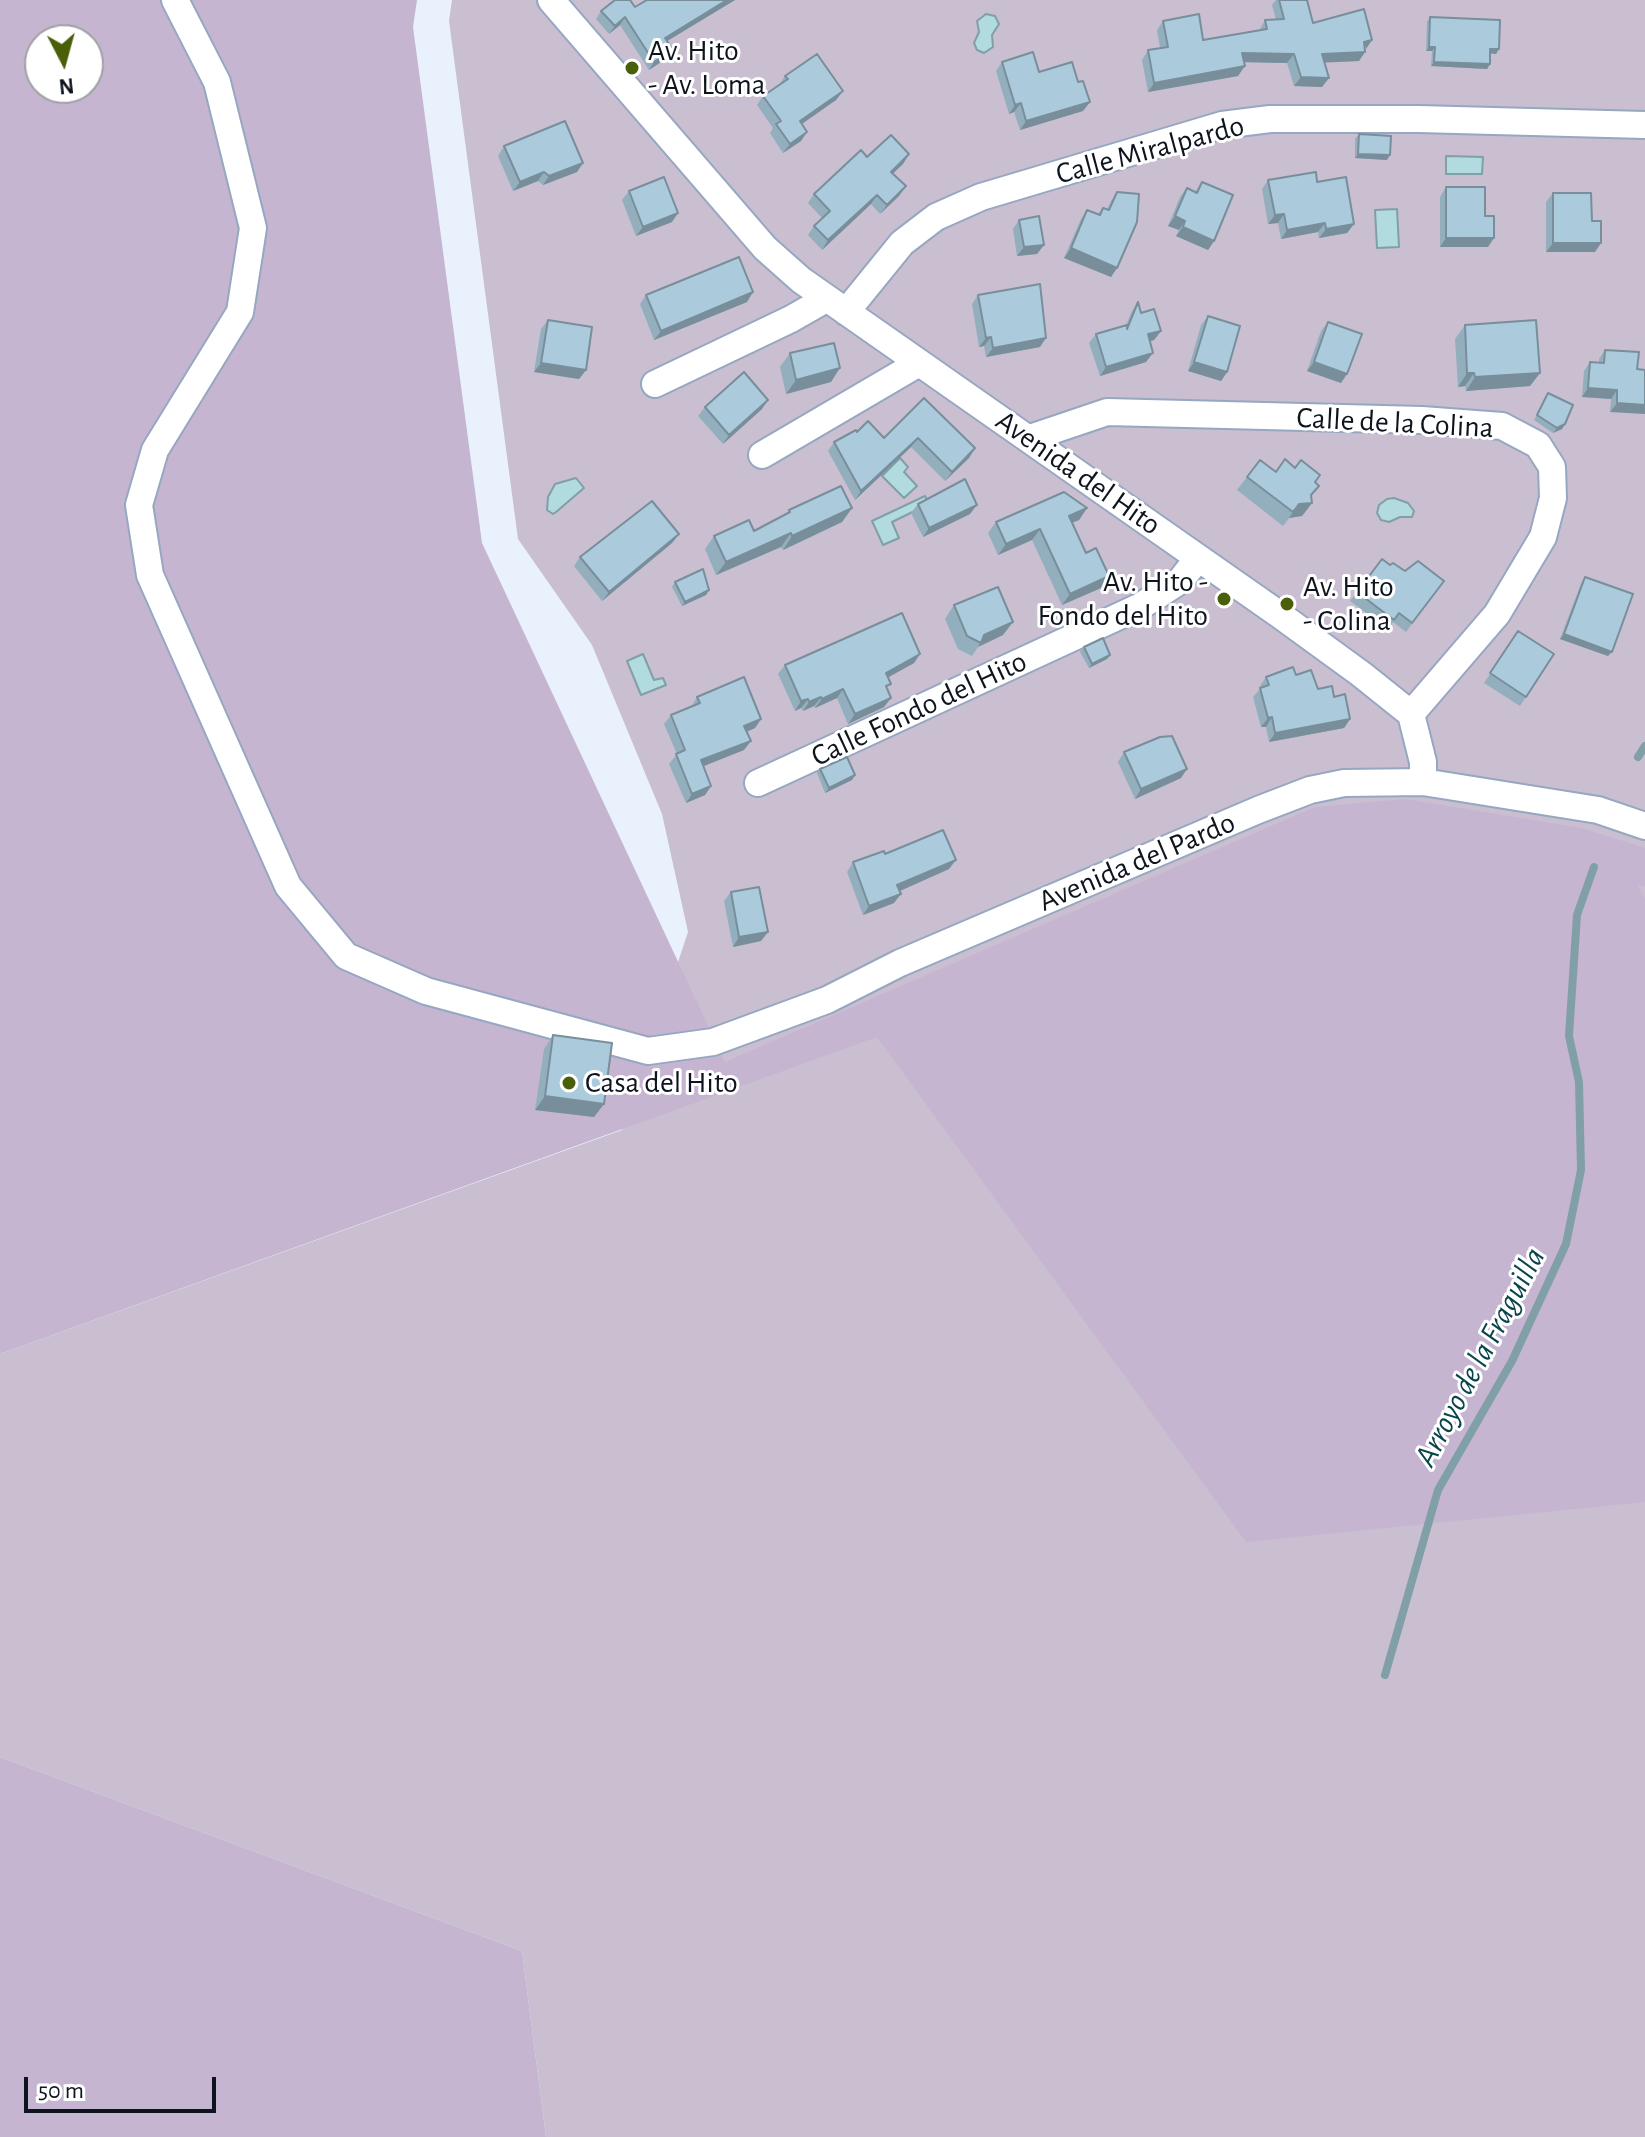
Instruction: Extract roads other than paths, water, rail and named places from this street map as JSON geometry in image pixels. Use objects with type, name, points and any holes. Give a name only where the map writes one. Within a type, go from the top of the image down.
[{"type":"street","name":"Avenida del Pardo","points":[[175,0],[217,82],[253,228],[240,312],[155,450],[139,505],[150,575],[288,886],[346,956],[426,991],[648,1051],[713,1042],[827,1000],[900,963],[1310,790],[1344,783],[1423,782],[1598,810],[1645,826]]},
{"type":"street","name":"Avenida del Hito","points":[[551,0],[765,248],[836,305],[1030,438],[1361,674],[1411,714]]},
{"type":"street","name":"Calle Miralpardo","points":[[836,305],[902,243],[936,217],[981,197],[1222,125],[1270,119],[1645,125]]},
{"type":"street","points":[[655,384],[791,319],[836,305]]},
{"type":"street","points":[[762,455],[919,363]]},
{"type":"street","name":"Calle de la Colina","points":[[1030,438],[1107,412],[1422,420],[1502,426],[1538,445],[1552,467],[1553,498],[1543,537],[1497,614],[1411,714]]},
{"type":"street","name":"Calle Fondo del Hito","points":[[758,783],[1141,606],[1181,580],[1198,558]]},
{"type":"street","points":[[1411,714],[1423,762],[1423,782]]},
{"type":"waterway","name":"Arroyo de la Fraguilla","points":[[1638,757],[1645,746]]},
{"type":"waterway","name":"Arroyo de la Fraguilla","points":[[1385,1675],[1438,1490],[1512,1361],[1566,1244],[1581,1170],[1579,1082],[1569,1036],[1577,915],[1594,867]]},
{"type":"place","name":"Av. Hito - Av. Loma","points":[[632,68]]},
{"type":"place","name":"Av. Hito - Fondo del Hito","points":[[1224,599]]},
{"type":"place","name":"Av. Hito - Colina","points":[[1287,604]]},
{"type":"place","name":"Casa del Hito","points":[[569,1083]]}]
